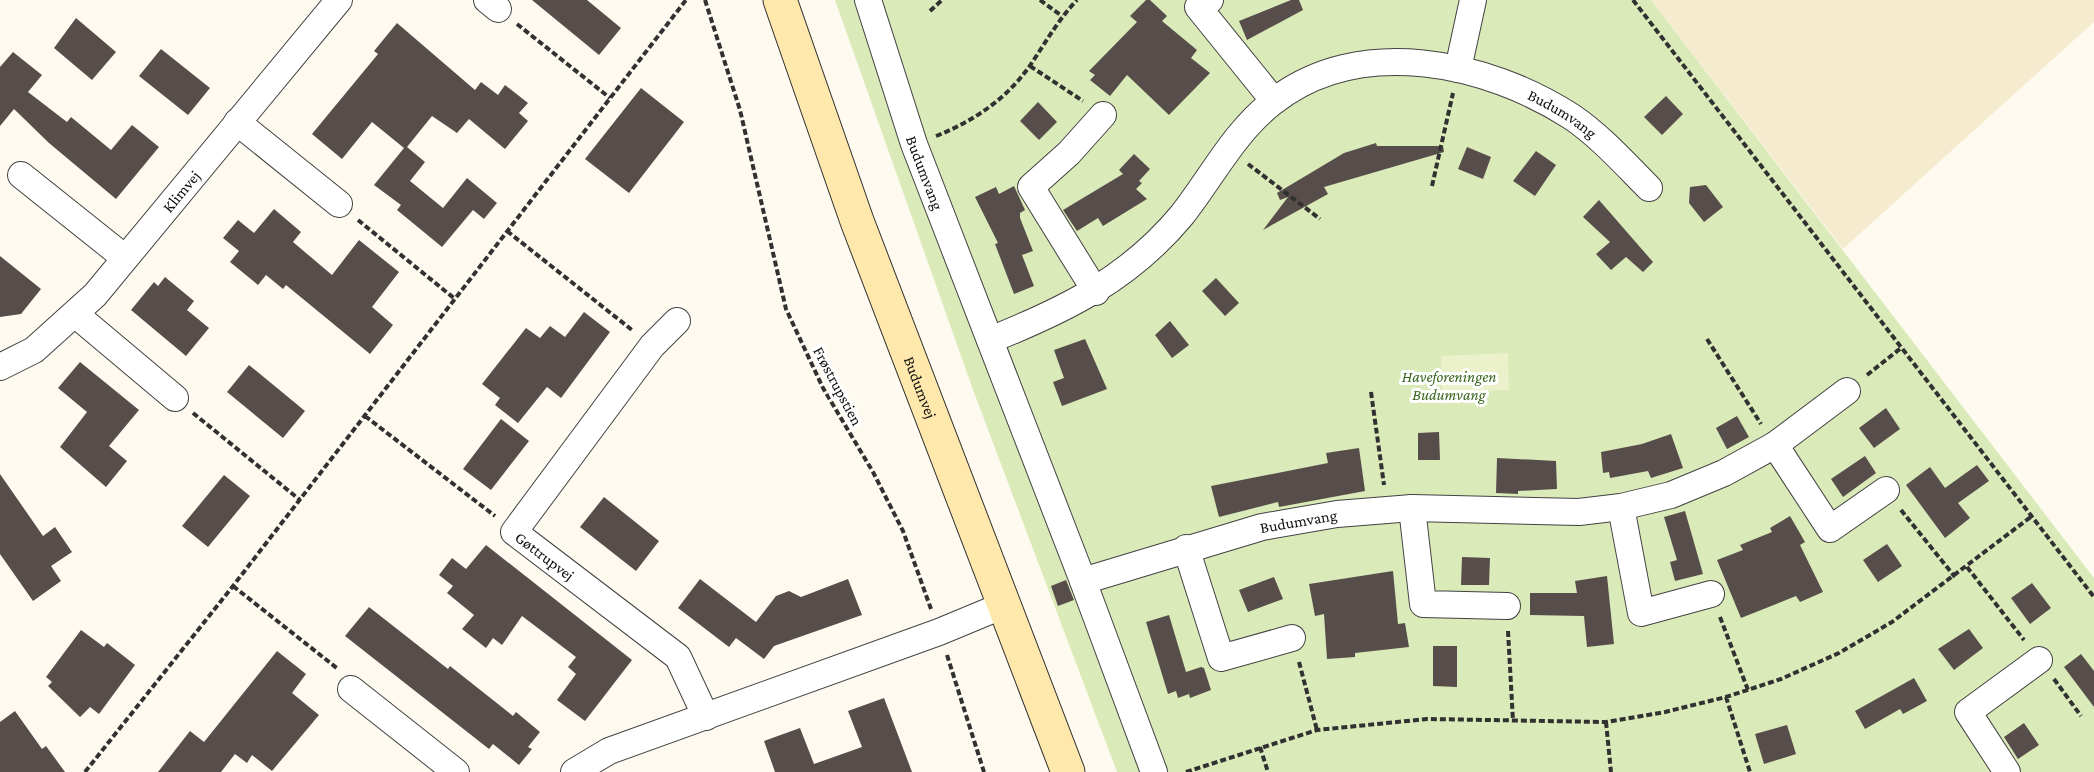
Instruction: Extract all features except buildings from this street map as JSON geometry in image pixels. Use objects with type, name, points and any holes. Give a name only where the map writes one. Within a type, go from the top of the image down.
[{"type":"street","name":"Klimvej","points":[[0,367],[34,350],[95,295],[339,0]]},
{"type":"street","name":"Budumvej","points":[[780,0],[857,221],[1068,772]]},
{"type":"street","name":"Budumvang","points":[[868,0],[914,144],[1083,581],[1154,772]]},
{"type":"street","points":[[1210,0],[1198,7],[1274,101]]},
{"type":"street","points":[[1458,69],[1473,0]]},
{"type":"street","name":"Budumvang","points":[[990,340],[1047,318],[1096,292],[1143,256],[1174,223],[1251,121],[1274,101],[1306,81],[1356,66],[1403,61],[1458,69],[1519,88],[1573,118],[1617,156],[1649,188]]},
{"type":"street","points":[[1096,292],[1031,187],[1069,153],[1103,115]]},
{"type":"street","points":[[237,122],[339,204]]},
{"type":"street","points":[[21,175],[125,258]]},
{"type":"street","points":[[75,314],[175,398]]},
{"type":"street","name":"Gøttrupvej","points":[[677,321],[652,346],[514,532],[678,657],[705,717]]},
{"type":"street","name":"Budumvang","points":[[1083,581],[1186,548],[1262,527],[1337,514],[1400,508],[1579,512],[1621,507],[1681,490],[1724,473],[1775,445],[1847,391]]},
{"type":"street","points":[[1775,445],[1830,529],[1886,490]]},
{"type":"street","points":[[1621,507],[1641,613],[1711,594]]},
{"type":"street","points":[[1400,508],[1423,604],[1507,606]]},
{"type":"street","points":[[1186,548],[1221,658],[1292,638]]},
{"type":"street","points":[[574,772],[613,761],[705,717],[939,632],[1004,605]]},
{"type":"street","points":[[2007,772],[1968,712],[2039,660]]},
{"type":"street","points":[[351,689],[456,772]]},
{"type":"path","points":[[85,772],[300,500],[686,0]]},
{"type":"path","name":"Frøstrupstien","points":[[705,0],[740,110],[786,309],[823,388],[873,472],[903,531],[939,632],[984,772]]},
{"type":"path","points":[[930,11],[942,0]]},
{"type":"path","points":[[1040,0],[1062,16]]},
{"type":"path","points":[[914,144],[947,132],[993,105],[1012,88],[1030,66],[1062,16],[1077,0]]},
{"type":"path","points":[[1633,0],[2094,597]]},
{"type":"path","points":[[493,5],[610,99]]},
{"type":"path","points":[[1030,66],[1103,115]]},
{"type":"path","points":[[1432,186],[1458,69]]},
{"type":"path","points":[[1229,149],[1320,219]]},
{"type":"path","points":[[339,204],[455,299]]},
{"type":"path","points":[[507,231],[652,346]]},
{"type":"path","points":[[1707,339],[1775,445]]},
{"type":"path","points":[[1847,391],[1901,348]]},
{"type":"path","points":[[1371,392],[1400,508]]},
{"type":"path","points":[[175,398],[300,500]]},
{"type":"path","points":[[365,416],[514,532]]},
{"type":"path","points":[[1886,490],[1955,577]]},
{"type":"path","points":[[1186,772],[1317,730],[1427,719],[1606,722],[1665,712],[1726,697],[1781,680],[1839,652],[1892,622],[1955,577],[2032,516]]},
{"type":"path","points":[[1967,567],[2081,716]]},
{"type":"path","points":[[233,586],[343,672],[351,689]]},
{"type":"path","points":[[1711,594],[1748,690]]},
{"type":"path","points":[[1507,606],[1513,722]]},
{"type":"path","points":[[1292,638],[1317,730]]},
{"type":"path","points":[[1726,697],[1750,772]]},
{"type":"path","points":[[1606,722],[1611,772]]},
{"type":"path","points":[[1260,747],[1268,772]]},
{"type":"shaded area","points":[[1651,0],[2094,0],[2094,22],[1843,249]]},
{"type":"green space","name":"Haveforeningen Budumvang","points":[[835,0],[1651,0],[2094,578],[2094,772],[1117,772],[972,387]]},
{"type":"green space","points":[[1508,353],[1509,390],[1442,392],[1441,356]]}]
